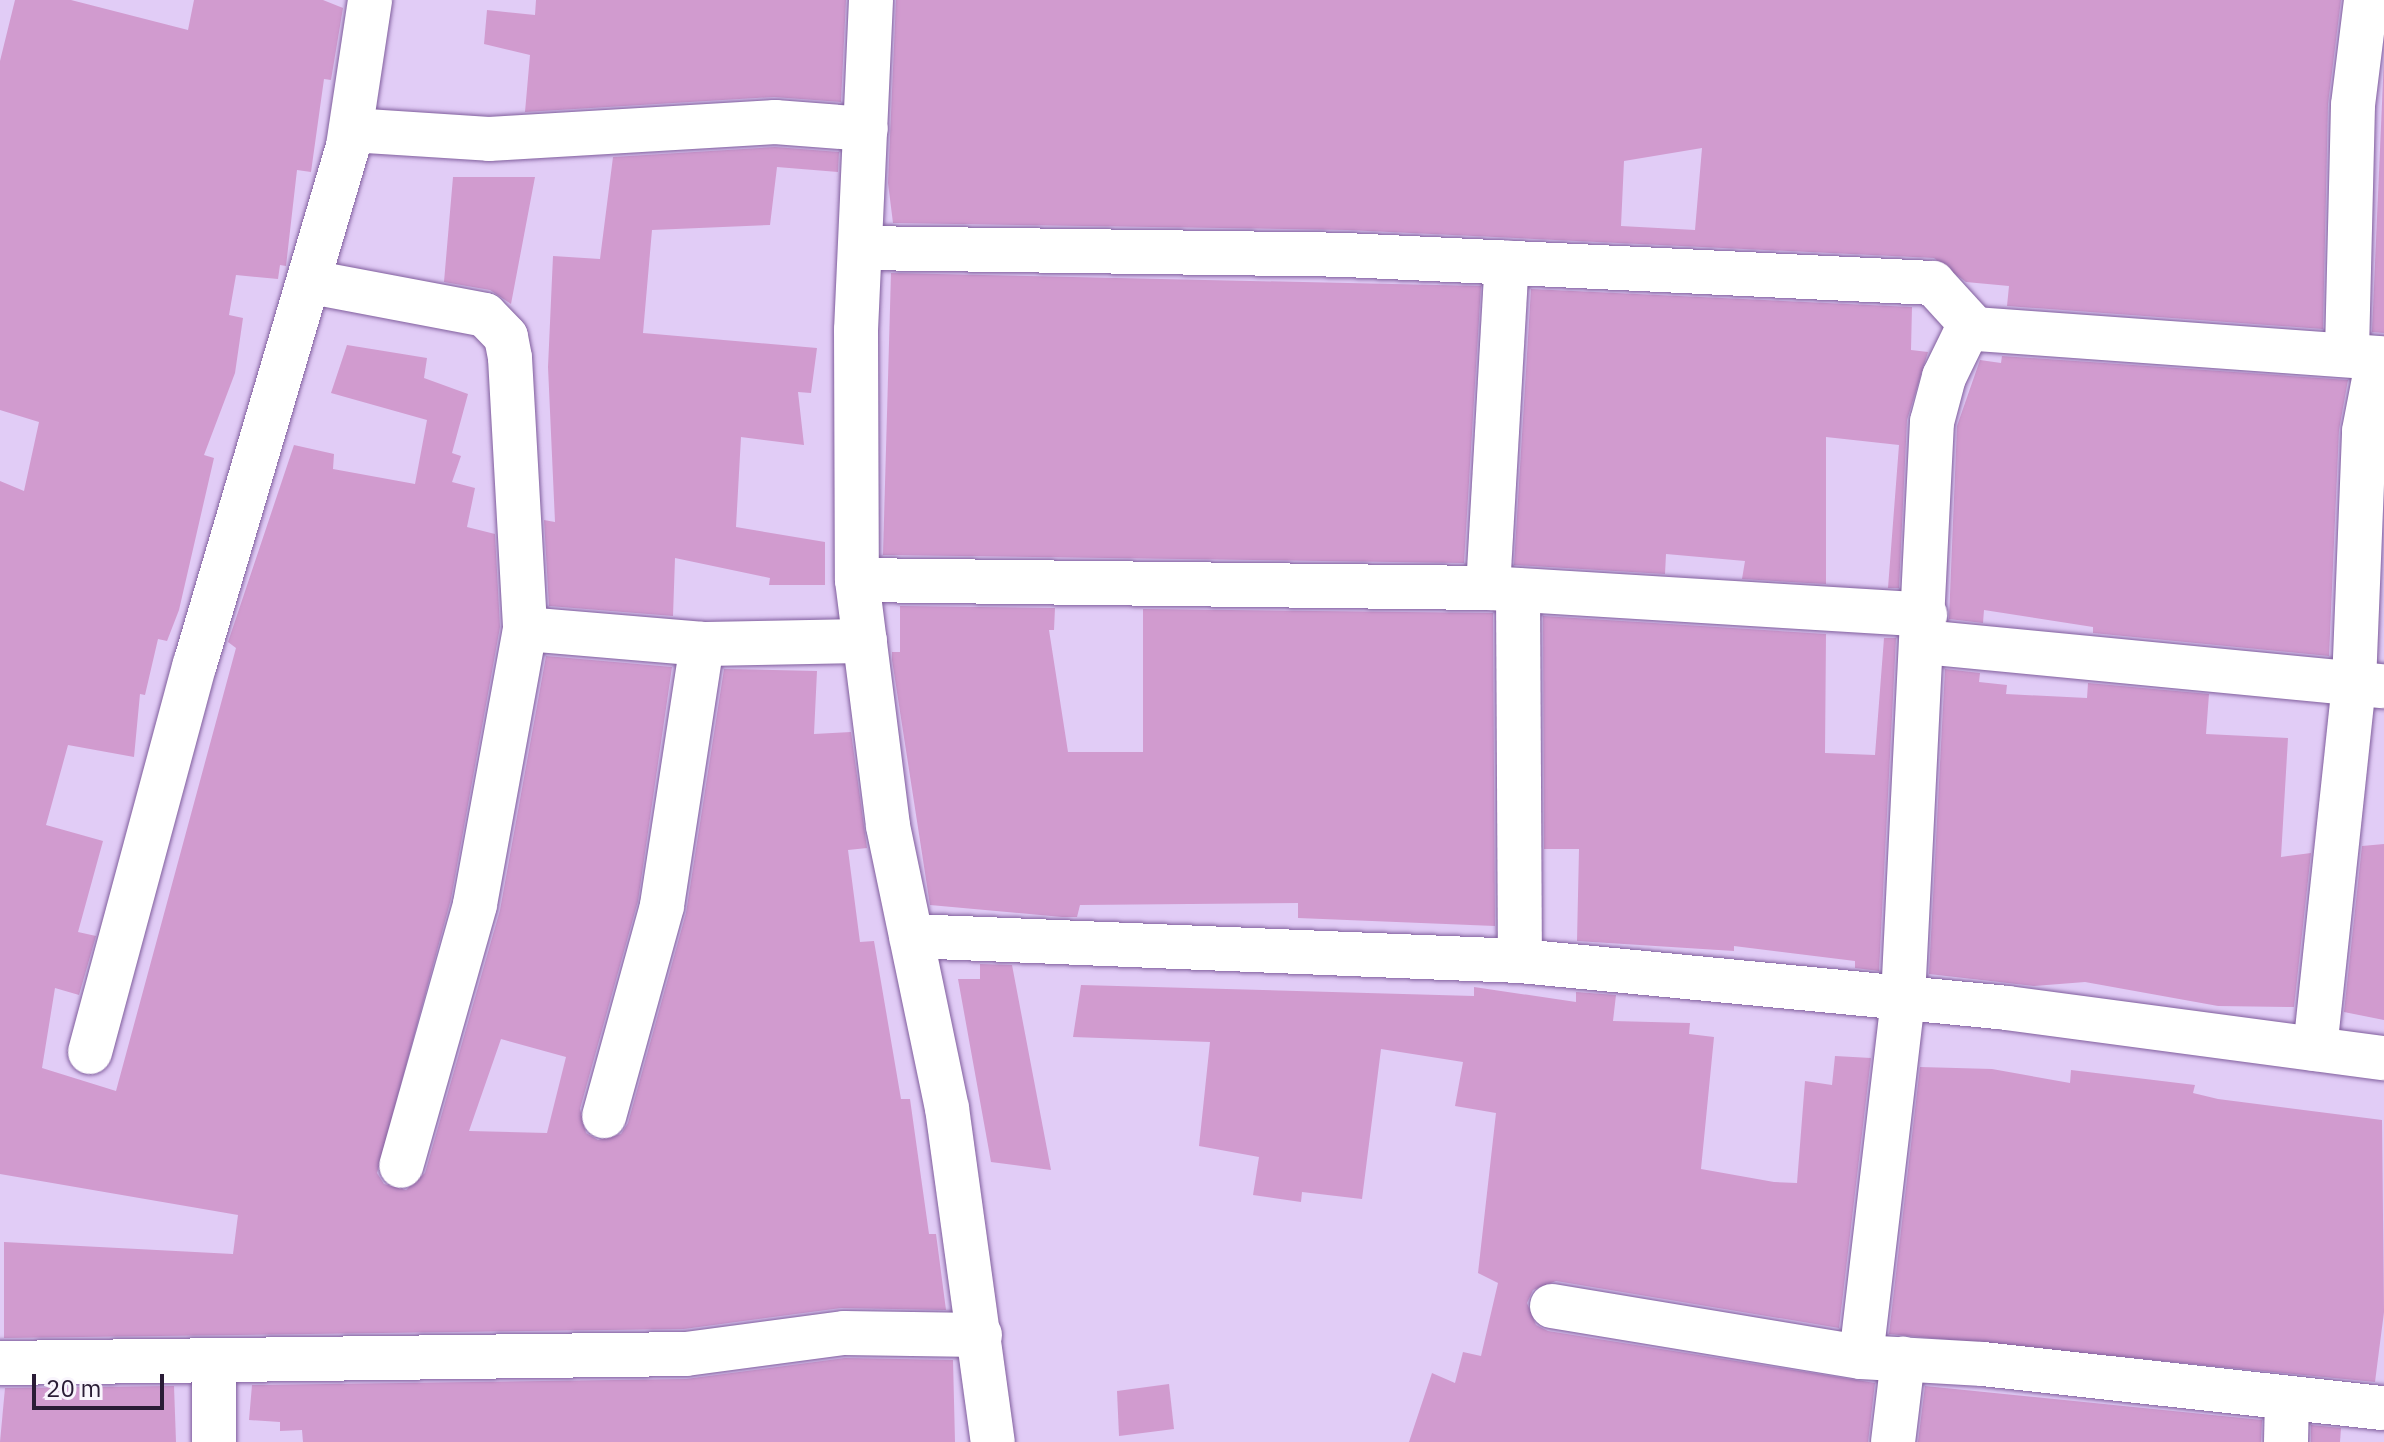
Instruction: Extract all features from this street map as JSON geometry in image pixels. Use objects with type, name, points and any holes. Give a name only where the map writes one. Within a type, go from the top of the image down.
[{"type":"street","points":[[90,1052],[195,664],[311,282],[351,130],[370,0]]},
{"type":"street","points":[[871,0],[860,248],[857,580],[888,826],[947,1108],[993,1442]]},
{"type":"street","points":[[2315,1049],[2369,684],[2364,431],[2370,355],[2353,105],[2366,0]]},
{"type":"street","points":[[351,130],[489,139],[744,123],[866,129]]},
{"type":"street","points":[[860,248],[1507,263],[1933,283],[1975,329]]},
{"type":"street","points":[[1507,263],[1503,589],[1520,961]]},
{"type":"street","points":[[311,282],[485,315],[506,337],[525,629],[475,905],[401,1166]]},
{"type":"street","points":[[1861,1357],[1903,998],[1932,422],[1944,377],[1965,334],[1975,329],[2370,355]]},
{"type":"street","points":[[857,580],[1503,589],[1924,628],[2369,684]]},
{"type":"street","points":[[525,629],[702,644],[865,641]]},
{"type":"street","points":[[604,1116],[662,906],[702,644]]},
{"type":"street","points":[[911,936],[1520,961],[1903,998],[2384,1058]]},
{"type":"street","points":[[1552,1306],[1861,1357],[2384,1408]]},
{"type":"street","points":[[0,1363],[214,1364],[686,1354],[844,1333],[980,1335]]},
{"type":"street","points":[[1893,1442],[1903,1359]]},
{"type":"street","points":[[214,1364],[214,1442]]},
{"type":"street","points":[[2286,1442],[2287,1398]]},
{"type":"building","points":[[15,0],[71,0],[188,30],[194,0],[323,0],[343,8],[331,80],[324,79],[311,172],[297,170],[286,266],[280,265],[278,279],[236,275],[229,315],[243,318],[235,373],[204,455],[214,458],[179,610],[167,641],[158,639],[145,695],[140,694],[134,757],[68,745],[46,825],[103,841],[78,932],[96,936],[79,995],[55,988],[42,1068],[116,1091],[236,648],[228,642],[294,445],[334,454],[333,469],[415,484],[427,420],[331,393],[347,345],[427,358],[424,378],[468,394],[452,453],[461,456],[452,482],[475,488],[467,527],[495,534],[500,627],[451,899],[377,1173],[384,1184],[406,1190],[425,1173],[500,910],[546,656],[672,667],[638,901],[580,1109],[586,1133],[598,1140],[621,1134],[628,1123],[686,913],[724,669],[817,671],[814,734],[851,732],[867,848],[848,850],[860,942],[874,941],[901,1099],[910,1099],[929,1234],[936,1234],[946,1310],[841,1308],[684,1329],[4,1338],[4,1242],[233,1254],[238,1215],[0,1174],[0,481],[24,491],[39,422],[0,410],[0,61]],"holes":[[[501,1039],[566,1057],[547,1133],[469,1131]]]},
{"type":"building","points":[[536,0],[846,0],[841,102],[774,97],[525,112],[530,55],[484,44],[487,10],[535,15]]},
{"type":"building","points":[[896,0],[2341,0],[2328,104],[2323,329],[2007,306],[2009,286],[1966,282],[1934,258],[1347,230],[893,223],[888,183]],"holes":[[[1702,148],[1695,230],[1621,226],[1624,161]]]},
{"type":"building","points":[[2384,58],[2384,333],[2372,332]]},
{"type":"building","points":[[775,147],[839,152],[838,172],[777,167],[770,225],[652,230],[643,333],[817,348],[811,393],[798,392],[804,445],[741,437],[736,527],[825,542],[825,585],[769,585],[770,578],[675,558],[673,616],[549,606],[544,520],[555,522],[548,367],[553,256],[600,259],[613,157]]},
{"type":"building","points":[[453,177],[535,177],[511,304],[490,290],[444,282]]},
{"type":"building","points":[[891,273],[1481,286],[1464,563],[883,555]]},
{"type":"building","points":[[1531,289],[1912,307],[1911,350],[1928,352],[1907,420],[1899,588],[1888,588],[1899,445],[1826,437],[1826,584],[1742,579],[1745,561],[1666,554],[1665,574],[1514,565]]},
{"type":"building","points":[[2002,356],[2348,380],[2339,430],[2329,656],[2093,633],[2093,627],[1984,610],[1983,623],[1949,619],[1957,426],[1980,360],[2001,363]]},
{"type":"building","points":[[900,606],[1055,608],[1054,630],[1049,630],[1068,752],[1143,752],[1143,609],[1493,613],[1495,926],[1298,918],[1298,903],[1080,905],[1077,917],[930,905],[892,660],[892,652],[900,652]]},
{"type":"building","points":[[1543,616],[1826,634],[1825,753],[1875,755],[1884,638],[1896,638],[1879,971],[1855,968],[1855,961],[1734,946],[1734,951],[1577,941],[1579,849],[1544,849]]},
{"type":"building","points":[[1945,669],[1980,673],[1979,682],[2007,685],[2006,694],[2087,698],[2088,683],[2209,694],[2206,734],[2288,738],[2281,857],[2311,853],[2294,1007],[2218,1006],[2085,982],[2034,986],[1929,974]]},
{"type":"building","points":[[2384,844],[2384,1020],[2344,1012],[2362,846]]},
{"type":"building","points":[[980,964],[1012,965],[1051,1170],[991,1162],[958,979],[980,979]]},
{"type":"building","points":[[1081,985],[1474,996],[1474,987],[1576,1002],[1576,992],[1616,995],[1613,1021],[1690,1023],[1689,1034],[1714,1037],[1701,1169],[1774,1182],[1797,1183],[1805,1081],[1832,1085],[1835,1056],[1871,1058],[1839,1328],[1556,1281],[1533,1290],[1527,1303],[1536,1325],[1548,1331],[1875,1383],[1868,1442],[1409,1442],[1432,1373],[1455,1383],[1463,1352],[1481,1356],[1498,1283],[1478,1273],[1496,1113],[1455,1106],[1463,1062],[1381,1049],[1362,1199],[1302,1192],[1301,1202],[1253,1195],[1259,1157],[1199,1146],[1210,1042],[1073,1037]]},
{"type":"building","points":[[1920,1067],[1992,1069],[2070,1083],[2071,1070],[2195,1085],[2193,1093],[2218,1099],[2382,1120],[2384,1312],[2375,1382],[1889,1334]]},
{"type":"building","points":[[845,1358],[953,1360],[955,1442],[303,1442],[302,1430],[280,1431],[280,1422],[249,1420],[252,1385],[686,1379]]},
{"type":"building","points":[[1169,1384],[1174,1429],[1119,1436],[1117,1391]]},
{"type":"building","points":[[174,1386],[176,1442],[0,1442],[5,1388]]},
{"type":"building","points":[[1925,1386],[2262,1420],[2261,1442],[1918,1442]]},
{"type":"building","points":[[2311,1425],[2341,1428],[2340,1442],[2311,1442]]}]
